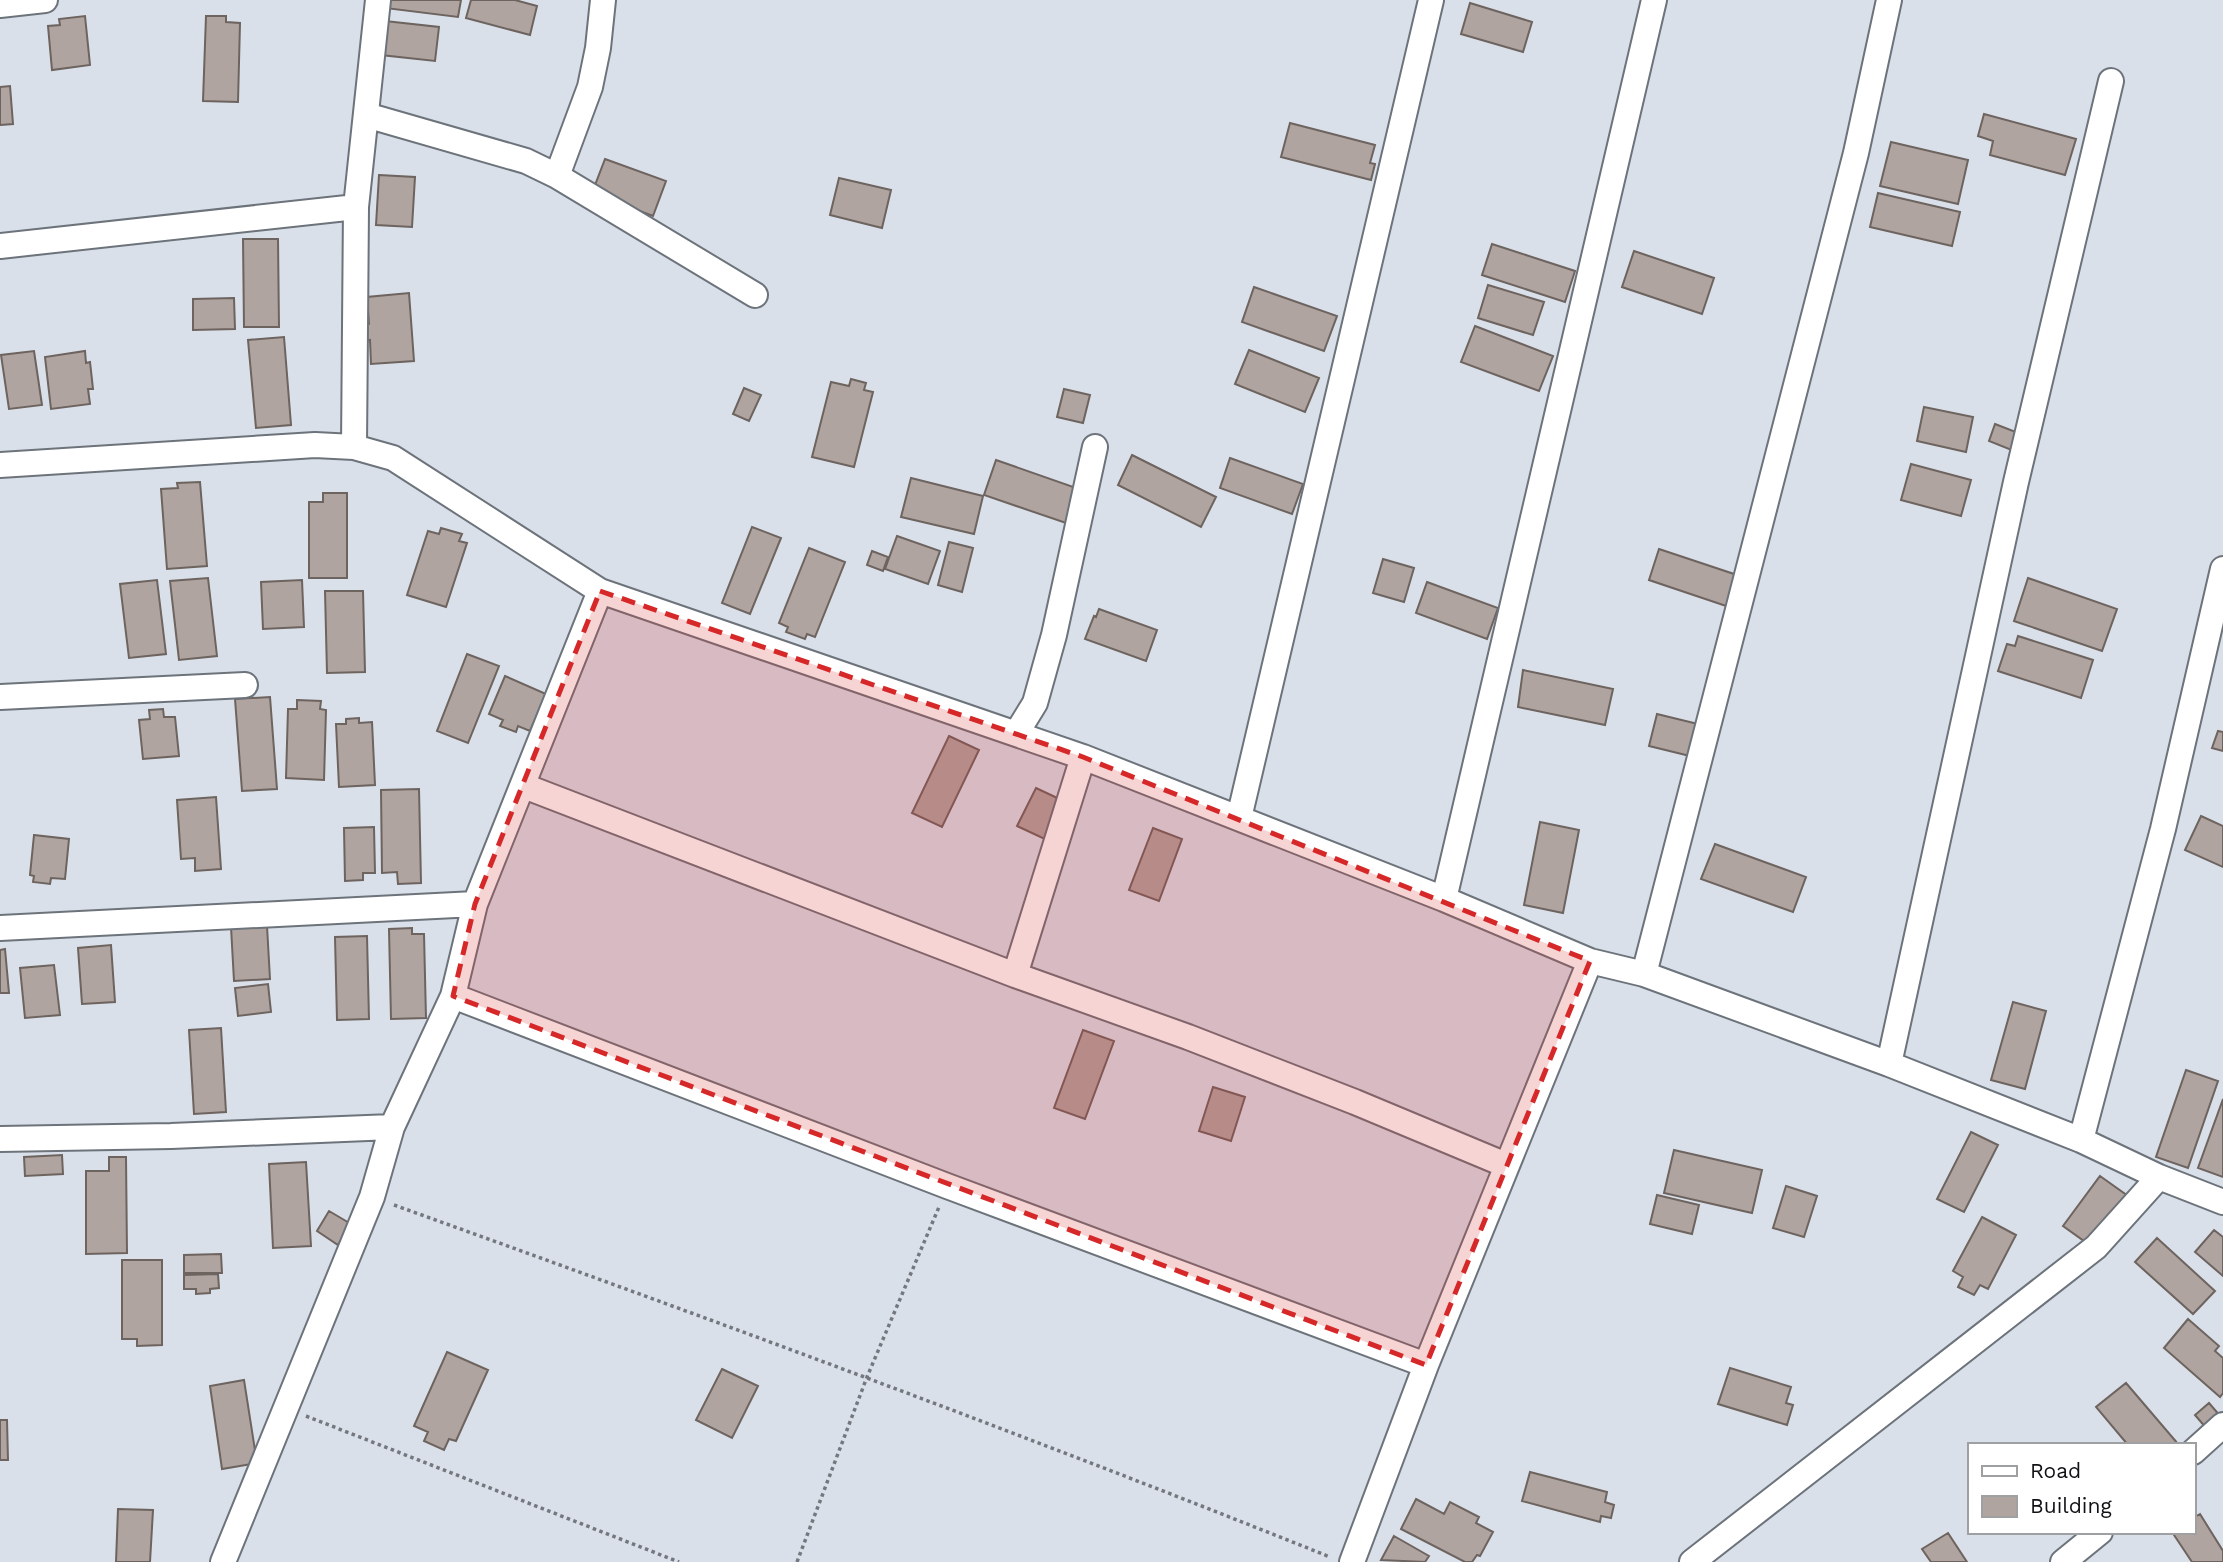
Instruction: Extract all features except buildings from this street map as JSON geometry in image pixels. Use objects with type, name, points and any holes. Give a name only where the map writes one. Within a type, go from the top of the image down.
[{"type":"street","points":[[0,5],[45,0]]},
{"type":"street","points":[[354,447],[356,206],[378,0]]},
{"type":"street","points":[[557,176],[590,87],[598,48],[603,0]]},
{"type":"street","points":[[1240,818],[1430,0]]},
{"type":"street","points":[[1444,899],[1654,0]]},
{"type":"street","points":[[1644,974],[1856,153],[1889,0]]},
{"type":"street","points":[[1889,1064],[2015,482],[2111,81]]},
{"type":"street","points":[[366,115],[526,161],[557,176],[755,295]]},
{"type":"street","points":[[0,246],[356,206]]},
{"type":"street","points":[[0,465],[282,446],[354,447],[393,458],[600,591],[1083,757],[1444,899],[1590,961],[1644,974],[1889,1064],[2081,1140],[2159,1177],[2223,1202]]},
{"type":"street","points":[[1016,734],[1035,704],[1045,669],[1094,447]]},
{"type":"street","points":[[2081,1140],[2163,829],[2223,569]]},
{"type":"street","points":[[223,1562],[372,1196],[392,1127],[453,996],[475,904],[600,591]]},
{"type":"street","points":[[0,697],[245,685]]},
{"type":"street","points":[[1015,975],[1083,757]]},
{"type":"street","points":[[524,786],[1015,975],[1200,1042],[1355,1102],[1506,1165]]},
{"type":"street","points":[[0,928],[475,904]]},
{"type":"street","points":[[1352,1562],[1426,1365],[1590,961]]},
{"type":"street","points":[[453,996],[947,1186],[1426,1365]]},
{"type":"street","points":[[0,1139],[172,1136],[392,1127]]},
{"type":"street","points":[[1692,1562],[2096,1247],[2159,1177]]},
{"type":"street","points":[[2195,1450],[2223,1425]]},
{"type":"street","points":[[2063,1562],[2098,1534]]},
{"type":"path","points":[[797,1562],[867,1377],[947,1186]]},
{"type":"path","points":[[372,1196],[1148,1483],[1342,1562]]},
{"type":"path","points":[[286,1408],[679,1562]]},
{"type":"highlighted area","points":[[600,591],[1083,757],[1590,961],[1426,1365],[453,996],[475,904]]}]
